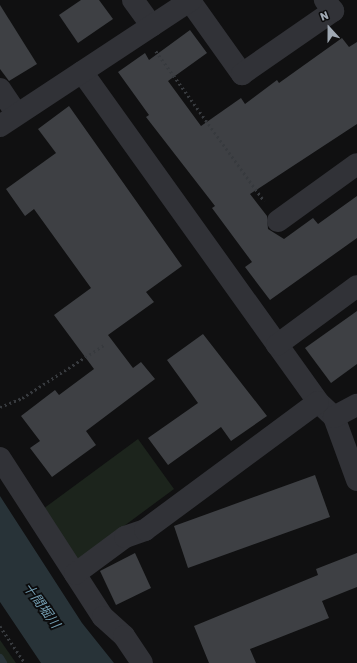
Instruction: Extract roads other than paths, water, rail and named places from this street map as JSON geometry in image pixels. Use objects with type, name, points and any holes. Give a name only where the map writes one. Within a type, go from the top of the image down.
[{"type":"street","points":[[133,0],[152,26]]},
{"type":"street","points":[[0,89],[9,120],[190,0],[242,74],[333,11],[325,0]]},
{"type":"street","points":[[82,72],[318,402],[334,417],[357,480]]},
{"type":"street","points":[[278,221],[357,164]]},
{"type":"street","points":[[277,345],[357,286]]},
{"type":"street","points":[[75,574],[125,537],[145,530],[318,402]]},
{"type":"street","points":[[334,417],[357,405]]},
{"type":"street","points":[[0,458],[103,617],[124,636],[142,663]]},
{"type":"water","name":"十間堀川","points":[[0,496],[82,623],[114,663],[41,663],[0,602]]},
{"type":"waterway","points":[[0,658],[3,663]]}]
